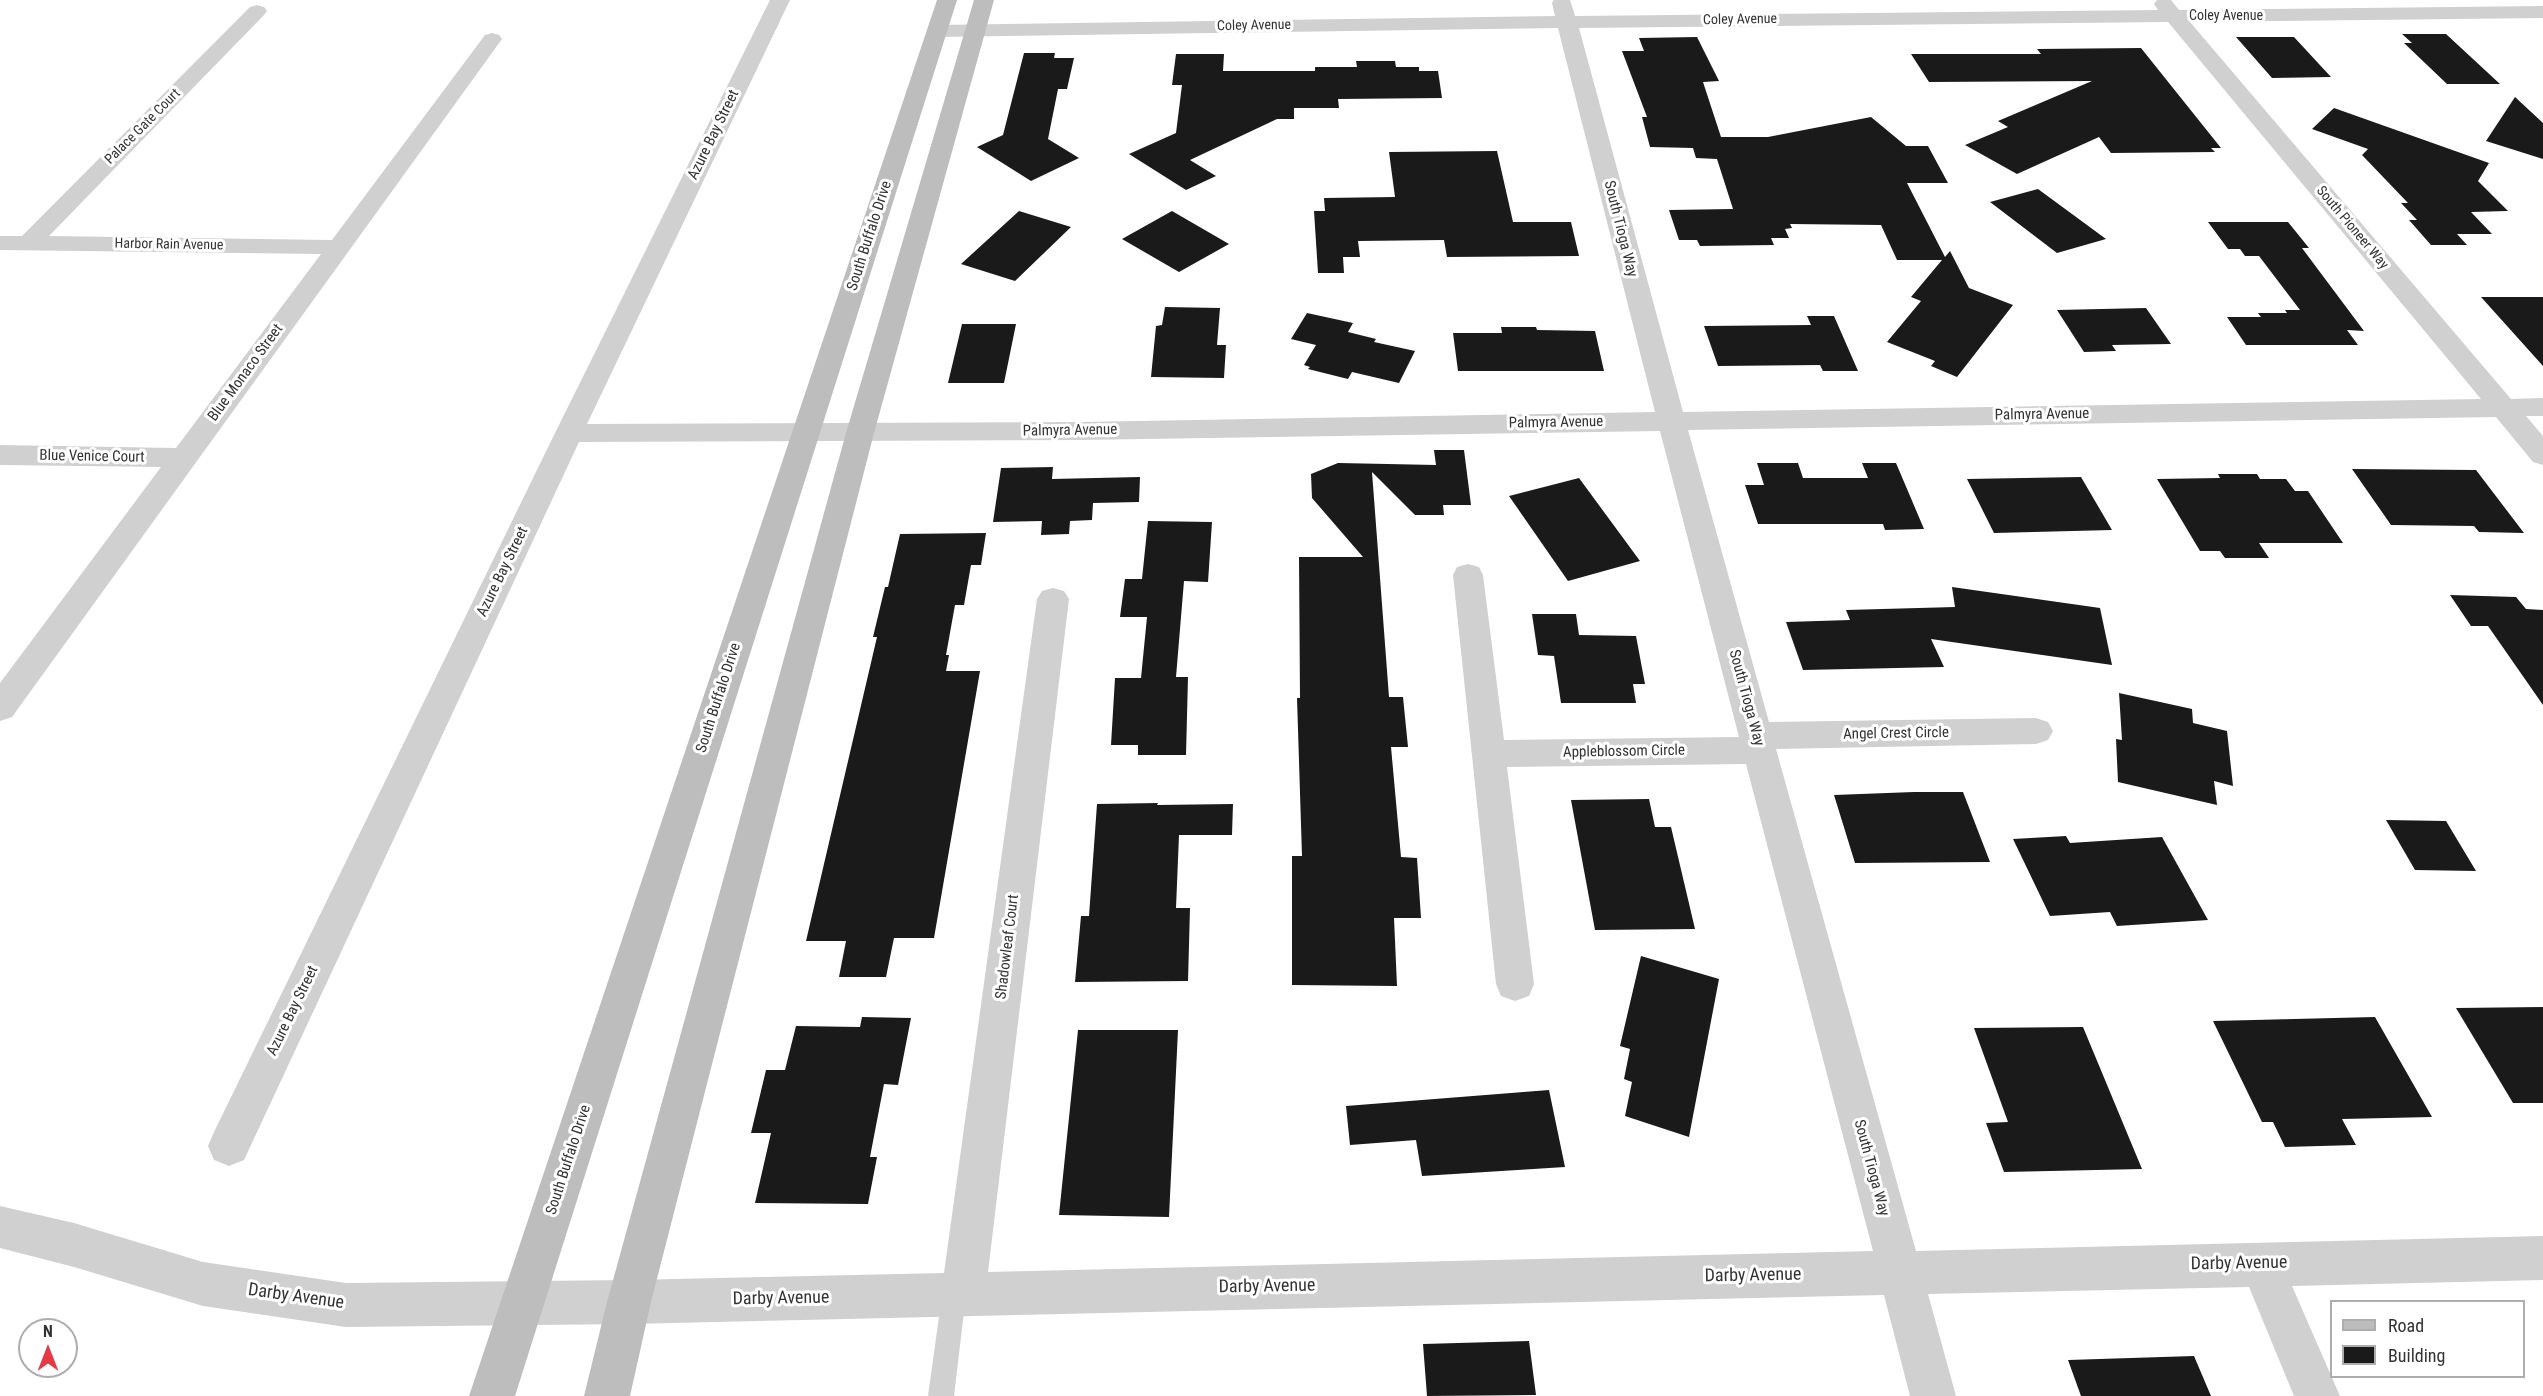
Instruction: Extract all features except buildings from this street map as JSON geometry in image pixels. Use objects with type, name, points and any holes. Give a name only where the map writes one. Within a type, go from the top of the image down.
[{"type":"main road","name":"South Buffalo Drive","points":[[492,1396],[947,0]]},
{"type":"main road","points":[[607,1396],[629,1302],[860,433],[980,15]]},
{"type":"street","name":"Azure Bay Street","points":[[228,1146],[569,433],[780,0]]},
{"type":"street","name":"Coley Avenue","points":[[937,31],[980,15],[2167,8],[2543,12]]},
{"type":"street","name":"South Pioneer Way","points":[[2167,8],[2543,455]]},
{"type":"street","name":"Palace Gate Court","points":[[29,243],[257,11]]},
{"type":"street","name":"South Tioga Way","points":[[1564,11],[1671,421],[1933,1396]]},
{"type":"street","name":"Blue Monaco Street","points":[[0,708],[492,39]]},
{"type":"street","name":"Harbor Rain Avenue","points":[[0,243],[338,247]]},
{"type":"street","name":"Palmyra Avenue","points":[[569,433],[860,433],[2543,407]]},
{"type":"street","name":"Blue Venice Court","points":[[0,455],[184,458]]},
{"type":"street","points":[[1468,575],[1515,984]]},
{"type":"street","name":"Shadowleaf Court","points":[[958,1294],[1053,599]]},
{"type":"street","name":"Angel Crest Circle","points":[[1758,743],[2037,732]]},
{"type":"street","name":"Appleblossom Circle","points":[[1489,754],[1758,743]]},
{"type":"street","name":"Darby Avenue","points":[[0,1227],[74,1245],[202,1284],[346,1305],[629,1302],[2543,1257]]},
{"type":"street","points":[[2260,1264],[2317,1396]]},
{"type":"lane","points":[[941,1396],[958,1294]]}]
